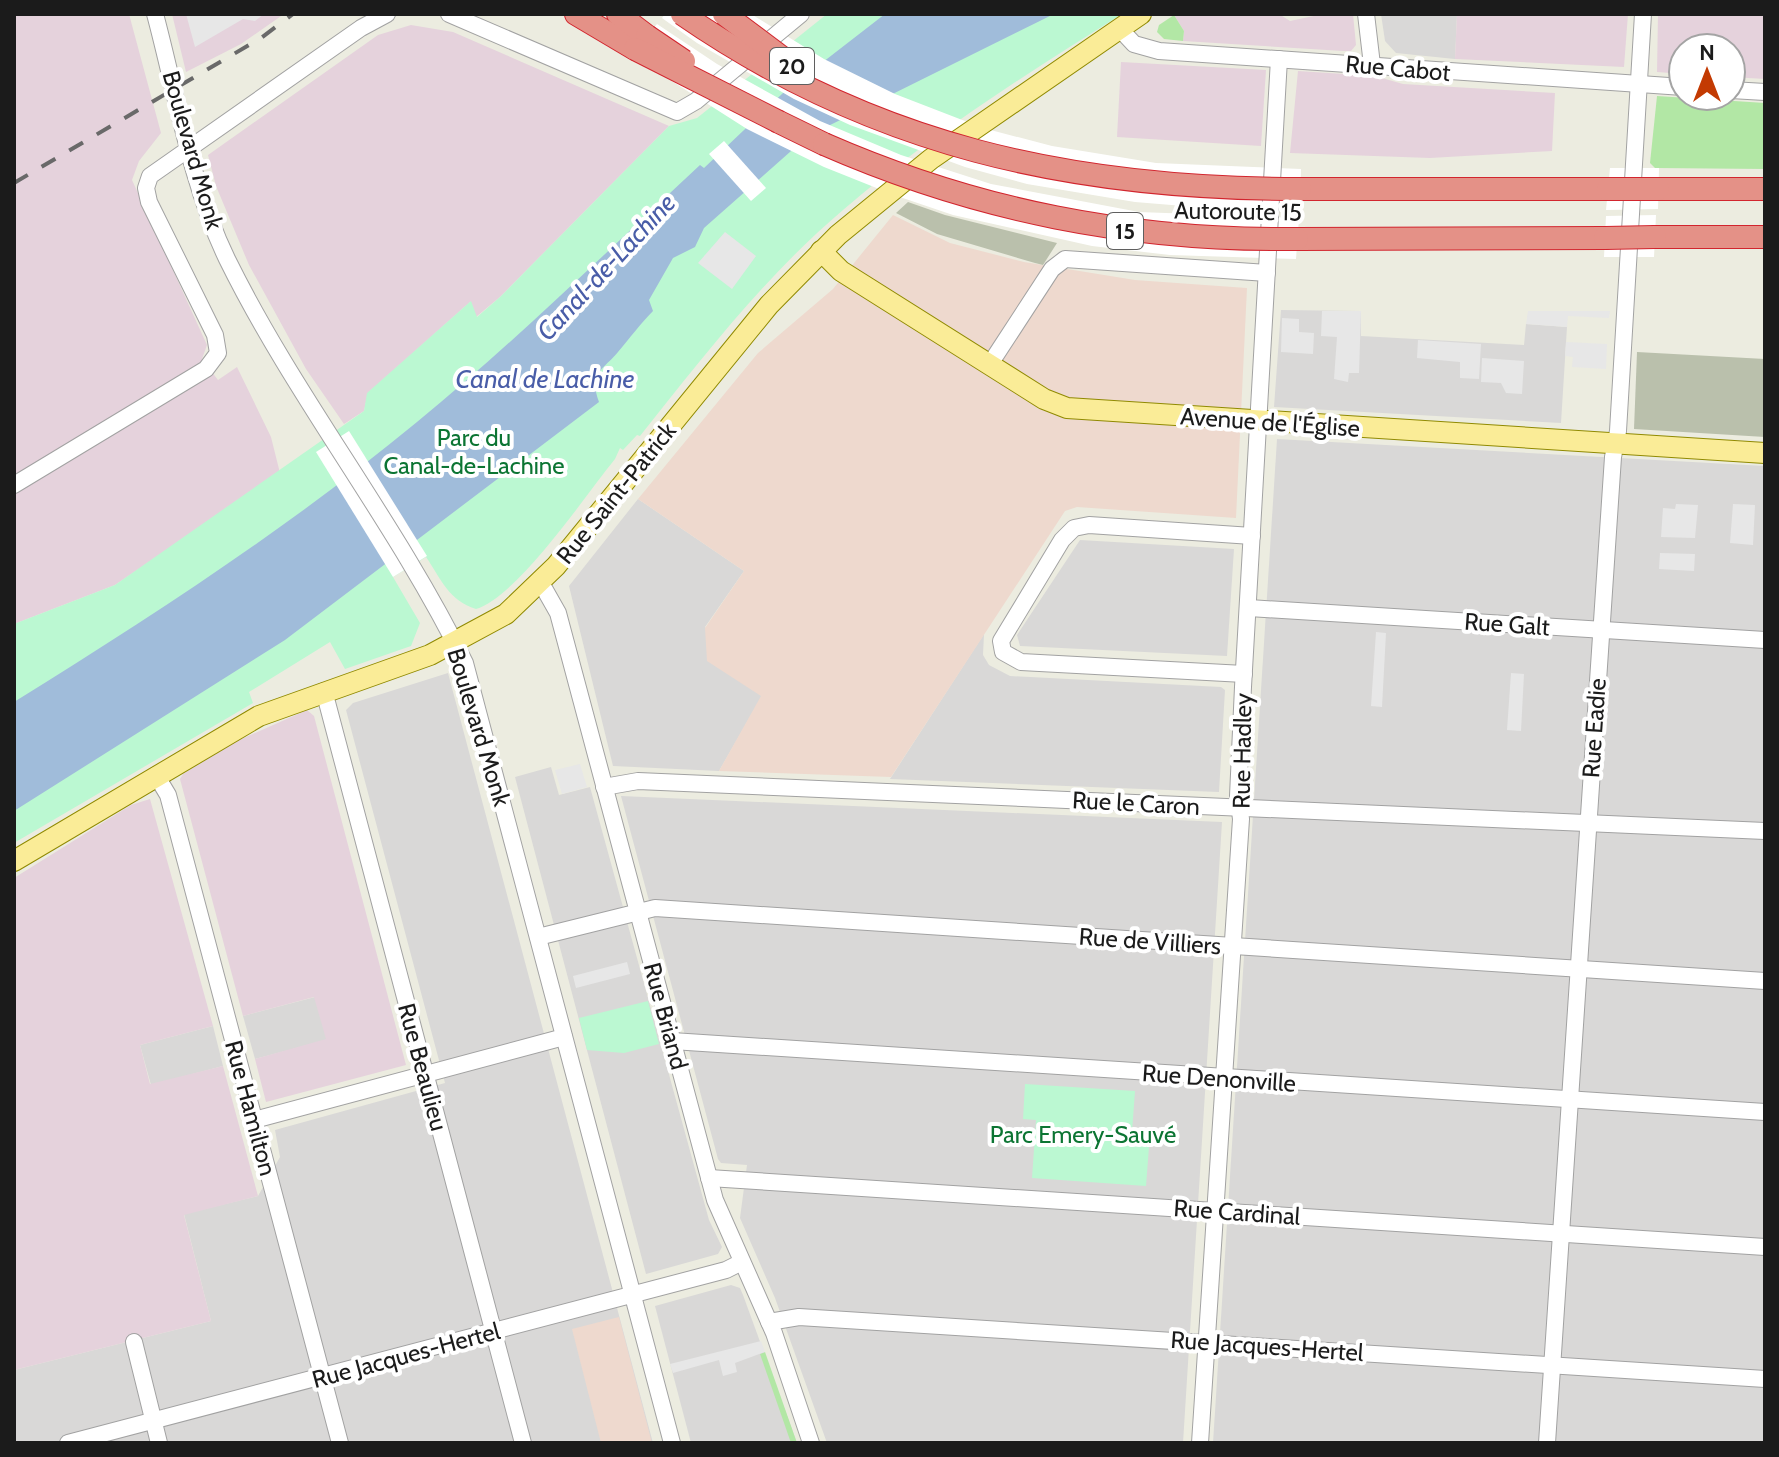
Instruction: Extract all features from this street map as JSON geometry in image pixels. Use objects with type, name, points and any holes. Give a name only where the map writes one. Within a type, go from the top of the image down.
[{"type":"highway","points":[[576,14],[641,43]]},
{"type":"highway","points":[[618,14],[641,43]]},
{"type":"highway","name":"15","points":[[682,14],[773,70],[865,112]]},
{"type":"highway","name":"20","points":[[724,14],[782,59],[865,112]]},
{"type":"highway","name":"Autoroute 15","points":[[641,43],[779,122],[902,177],[1016,211],[1146,234],[1297,239],[1765,237]]},
{"type":"highway","name":"Autoroute 15","points":[[865,112],[963,148],[1063,172],[1165,186],[1765,189]]},
{"type":"main road","name":"Rue Saint-Patrick","points":[[14,861],[259,716],[430,655],[506,614],[541,583],[756,321],[821,251],[931,159],[1141,14]]},
{"type":"main road","name":"Avenue de l'Église","points":[[821,251],[841,271],[1059,406],[1765,453]]},
{"type":"street","name":"Boulevard Monk","points":[[155,14],[188,149],[227,258],[277,349],[411,566],[455,642],[468,673],[672,1443]]},
{"type":"street","points":[[14,485],[206,369],[216,358],[218,342],[149,202],[146,188],[155,172],[361,28],[387,14]]},
{"type":"street","points":[[449,14],[677,112],[696,101],[801,14]]},
{"type":"street","points":[[1366,14],[1372,65]]},
{"type":"street","name":"Rue Eadie","points":[[1547,1443],[1567,1100],[1616,443],[1643,14]]},
{"type":"street","name":"Rue Cabot","points":[[1120,29],[1134,44],[1152,50],[1667,86]]},
{"type":"street","name":"Rue Hadley","points":[[1200,1443],[1240,808],[1244,674],[1279,59]]},
{"type":"street","points":[[990,364],[1052,269],[1065,259],[1267,273]]},
{"type":"street","points":[[1244,674],[1021,662],[1003,652],[1001,641],[1062,540],[1074,528],[1089,525],[1252,536]]},
{"type":"street","name":"Rue Briand","points":[[541,583],[554,602],[709,1178],[769,1322],[811,1443]]},
{"type":"street","name":"Rue Galt","points":[[1249,608],[1765,640]]},
{"type":"street","name":"Rue Beaulieu","points":[[324,691],[523,1443]]},
{"type":"street","name":"Rue Hamilton","points":[[156,775],[168,795],[340,1443]]},
{"type":"street","name":"Rue le Caron","points":[[604,787],[638,781],[1765,831]]},
{"type":"street","name":"Rue de Villiers","points":[[538,937],[655,908],[1765,981]]},
{"type":"street","points":[[254,1120],[564,1037]]},
{"type":"street","name":"Rue Denonville","points":[[672,1041],[1765,1112]]},
{"type":"street","name":"Rue Cardinal","points":[[709,1178],[1765,1247]]},
{"type":"street","name":"Rue Jacques-Hertel","points":[[68,1443],[726,1270],[742,1262]]},
{"type":"street","name":"Rue Jacques-Hertel","points":[[769,1322],[799,1317],[1765,1379]]},
{"type":"street","points":[[134,1342],[159,1443]]},
{"type":"shaded area","points":[[14,14],[129,14],[161,133],[139,161],[132,180],[207,345],[202,359],[218,380],[237,367],[271,437],[280,473],[115,585],[14,624]]},
{"type":"shaded area","points":[[172,14],[284,14],[241,44],[186,72]]},
{"type":"shaded area","points":[[186,14],[264,14],[255,21],[243,19],[195,47]]},
{"type":"shaded area","points":[[1279,14],[1290,21],[1323,14],[1353,14],[1356,45],[1351,51],[1343,51],[1183,41],[1184,31],[1174,15]]},
{"type":"shaded area","points":[[1381,14],[1457,14],[1455,59],[1396,53],[1385,41]]},
{"type":"shaded area","points":[[1457,14],[1628,14],[1624,67],[1455,59]]},
{"type":"shaded area","points":[[1658,14],[1765,14],[1765,79],[1747,78],[1747,32],[1667,32],[1667,73],[1657,72]]},
{"type":"shaded area","points":[[411,25],[453,32],[669,126],[500,297],[476,317],[470,302],[368,393],[364,411],[344,424],[306,369],[249,265],[216,186],[208,155],[378,35]]},
{"type":"shaded area","points":[[1121,62],[1266,70],[1261,146],[1117,137]]},
{"type":"shaded area","points":[[1298,71],[1375,76],[1403,84],[1555,93],[1552,151],[1430,158],[1290,153]]},
{"type":"shaded area","points":[[908,202],[945,215],[1057,243],[1043,265],[1035,263],[937,234],[896,213]]},
{"type":"shaded area","points":[[893,215],[950,243],[1024,262],[1135,280],[1247,288],[1236,518],[1077,507],[1065,511],[891,777],[719,771],[761,696],[707,661],[705,628],[744,571],[638,499],[758,353],[833,289]]},
{"type":"shaded area","points":[[725,232],[756,256],[732,289],[698,263]]},
{"type":"shaded area","points":[[1281,310],[1361,311],[1361,336],[1524,345],[1526,324],[1567,327],[1561,423],[1274,407]]},
{"type":"shaded area","points":[[1322,311],[1361,311],[1359,373],[1349,373],[1348,382],[1334,379],[1337,337],[1321,336]]},
{"type":"shaded area","points":[[1528,311],[1610,311],[1609,318],[1568,316],[1567,327],[1526,324]]},
{"type":"shaded area","points":[[1282,318],[1299,319],[1299,332],[1314,333],[1313,354],[1281,352]]},
{"type":"shaded area","points":[[1418,340],[1481,344],[1479,379],[1460,378],[1460,362],[1417,358]]},
{"type":"shaded area","points":[[1566,342],[1607,344],[1606,369],[1572,367],[1573,357],[1565,356]]},
{"type":"shaded area","points":[[1637,352],[1765,359],[1765,437],[1634,429]]},
{"type":"shaded area","points":[[1482,358],[1524,361],[1522,394],[1506,393],[1501,383],[1481,382]]},
{"type":"shaded area","points":[[1277,439],[1765,466],[1765,1443],[1213,1443]]},
{"type":"shaded area","points":[[638,499],[744,571],[705,627],[762,696],[719,771],[613,766],[569,586]]},
{"type":"shaded area","points":[[1676,504],[1698,505],[1695,538],[1661,537],[1663,508],[1675,509]]},
{"type":"shaded area","points":[[1733,504],[1755,505],[1753,545],[1730,543]]},
{"type":"shaded area","points":[[1080,540],[1234,549],[1227,656],[1020,646],[1017,635]]},
{"type":"shaded area","points":[[1660,553],[1695,554],[1694,571],[1659,569]]},
{"type":"shaded area","points":[[1376,632],[1386,633],[1382,707],[1371,706]]},
{"type":"shaded area","points":[[984,634],[983,655],[989,665],[1010,676],[1221,687],[1225,690],[1219,792],[890,779]]},
{"type":"shaded area","points":[[448,673],[653,1443],[14,1443],[14,1370],[211,1321],[184,1214],[258,1196],[280,1157],[275,1130],[445,1083],[346,710],[353,703]]},
{"type":"shaded area","points":[[1511,673],[1524,674],[1521,731],[1507,730]]},
{"type":"shaded area","points":[[307,710],[314,716],[406,1065],[266,1102],[255,1059],[326,1039],[314,997],[243,1016],[180,779],[183,774],[237,741]]},
{"type":"shaded area","points":[[580,764],[587,787],[562,794],[555,770]]},
{"type":"shaded area","points":[[551,767],[559,795],[590,787],[709,1220],[722,1247],[718,1254],[646,1274],[515,777]]},
{"type":"shaded area","points":[[621,796],[1222,822],[1183,1443],[827,1443],[775,1298],[740,1218],[747,1165],[721,1163],[718,1159]]},
{"type":"shaded area","points":[[150,799],[213,1026],[140,1045],[150,1084],[223,1066],[258,1196],[184,1215],[211,1321],[14,1370],[14,878],[131,805]]},
{"type":"shaded area","points":[[627,962],[630,974],[576,988],[573,976]]},
{"type":"shaded area","points":[[315,997],[327,1040],[255,1059],[243,1016]]},
{"type":"shaded area","points":[[213,1026],[223,1066],[151,1085],[140,1045]]},
{"type":"shaded area","points":[[731,1285],[740,1288],[743,1295],[797,1443],[691,1443],[655,1306]]},
{"type":"shaded area","points":[[619,1317],[652,1443],[601,1443],[572,1329]]},
{"type":"shaded area","points":[[761,1341],[765,1352],[735,1363],[737,1372],[723,1376],[719,1360],[673,1373],[670,1364]]},
{"type":"green space","name":"Parc du Canal-de-Lachine","points":[[827,14],[1122,14],[944,131],[814,235],[736,318],[640,436],[637,435],[623,450],[620,448],[615,459],[531,565],[493,600],[476,609],[459,601],[446,588],[426,557],[393,577],[420,623],[411,646],[345,669],[330,642],[249,692],[253,703],[14,843],[14,624],[115,585],[364,411],[367,393],[471,301],[477,317],[500,297],[669,126],[697,118]]},
{"type":"green space","points":[[1174,15],[1184,31],[1183,41],[1164,39],[1157,32],[1159,25]]},
{"type":"green space","points":[[1657,96],[1667,97],[1667,112],[1747,112],[1747,102],[1765,103],[1765,169],[1655,168],[1650,163]]},
{"type":"green space","points":[[648,1001],[659,1044],[624,1053],[587,1050],[579,1018]]},
{"type":"green space","name":"Parc Emery-Sauvé","points":[[1025,1084],[1135,1091],[1132,1132],[1150,1134],[1146,1186],[1032,1178],[1036,1120],[1023,1119]]},
{"type":"green space","points":[[765,1352],[797,1443],[791,1443],[760,1354]]},
{"type":"water","name":"Canal de Lachine","points":[[885,14],[1054,14],[808,136],[704,228],[695,247],[673,258],[649,300],[653,311],[596,378],[599,402],[285,640],[14,811],[14,702],[220,569],[369,460],[490,360],[700,165],[704,168],[783,93]]},
{"type":"pier","points":[[665,14],[751,14],[824,59],[895,94],[983,128],[1052,146],[1156,163],[1301,169],[1300,208],[1208,208],[1135,202],[1027,184],[965,167],[850,125],[794,99],[697,43],[662,18]]},
{"type":"pier","points":[[657,24],[717,64],[820,121],[901,155],[991,184],[1139,212],[1299,218],[1296,259],[1170,255],[1092,246],[953,215],[894,195],[824,167],[747,129],[631,55]]},
{"type":"pier","points":[[724,141],[766,188],[751,201],[709,154]]},
{"type":"pier","points":[[1610,168],[1659,168],[1658,209],[1606,210]]},
{"type":"pier","points":[[1656,215],[1654,257],[1604,257],[1606,216]]},
{"type":"pier","points":[[349,431],[427,556],[393,577],[316,452]]},
{"type":"railway","points":[[14,183],[261,38],[293,14]]},
{"type":"water label","name":"Canal-de-Lachine","points":[[606,267]]}]
